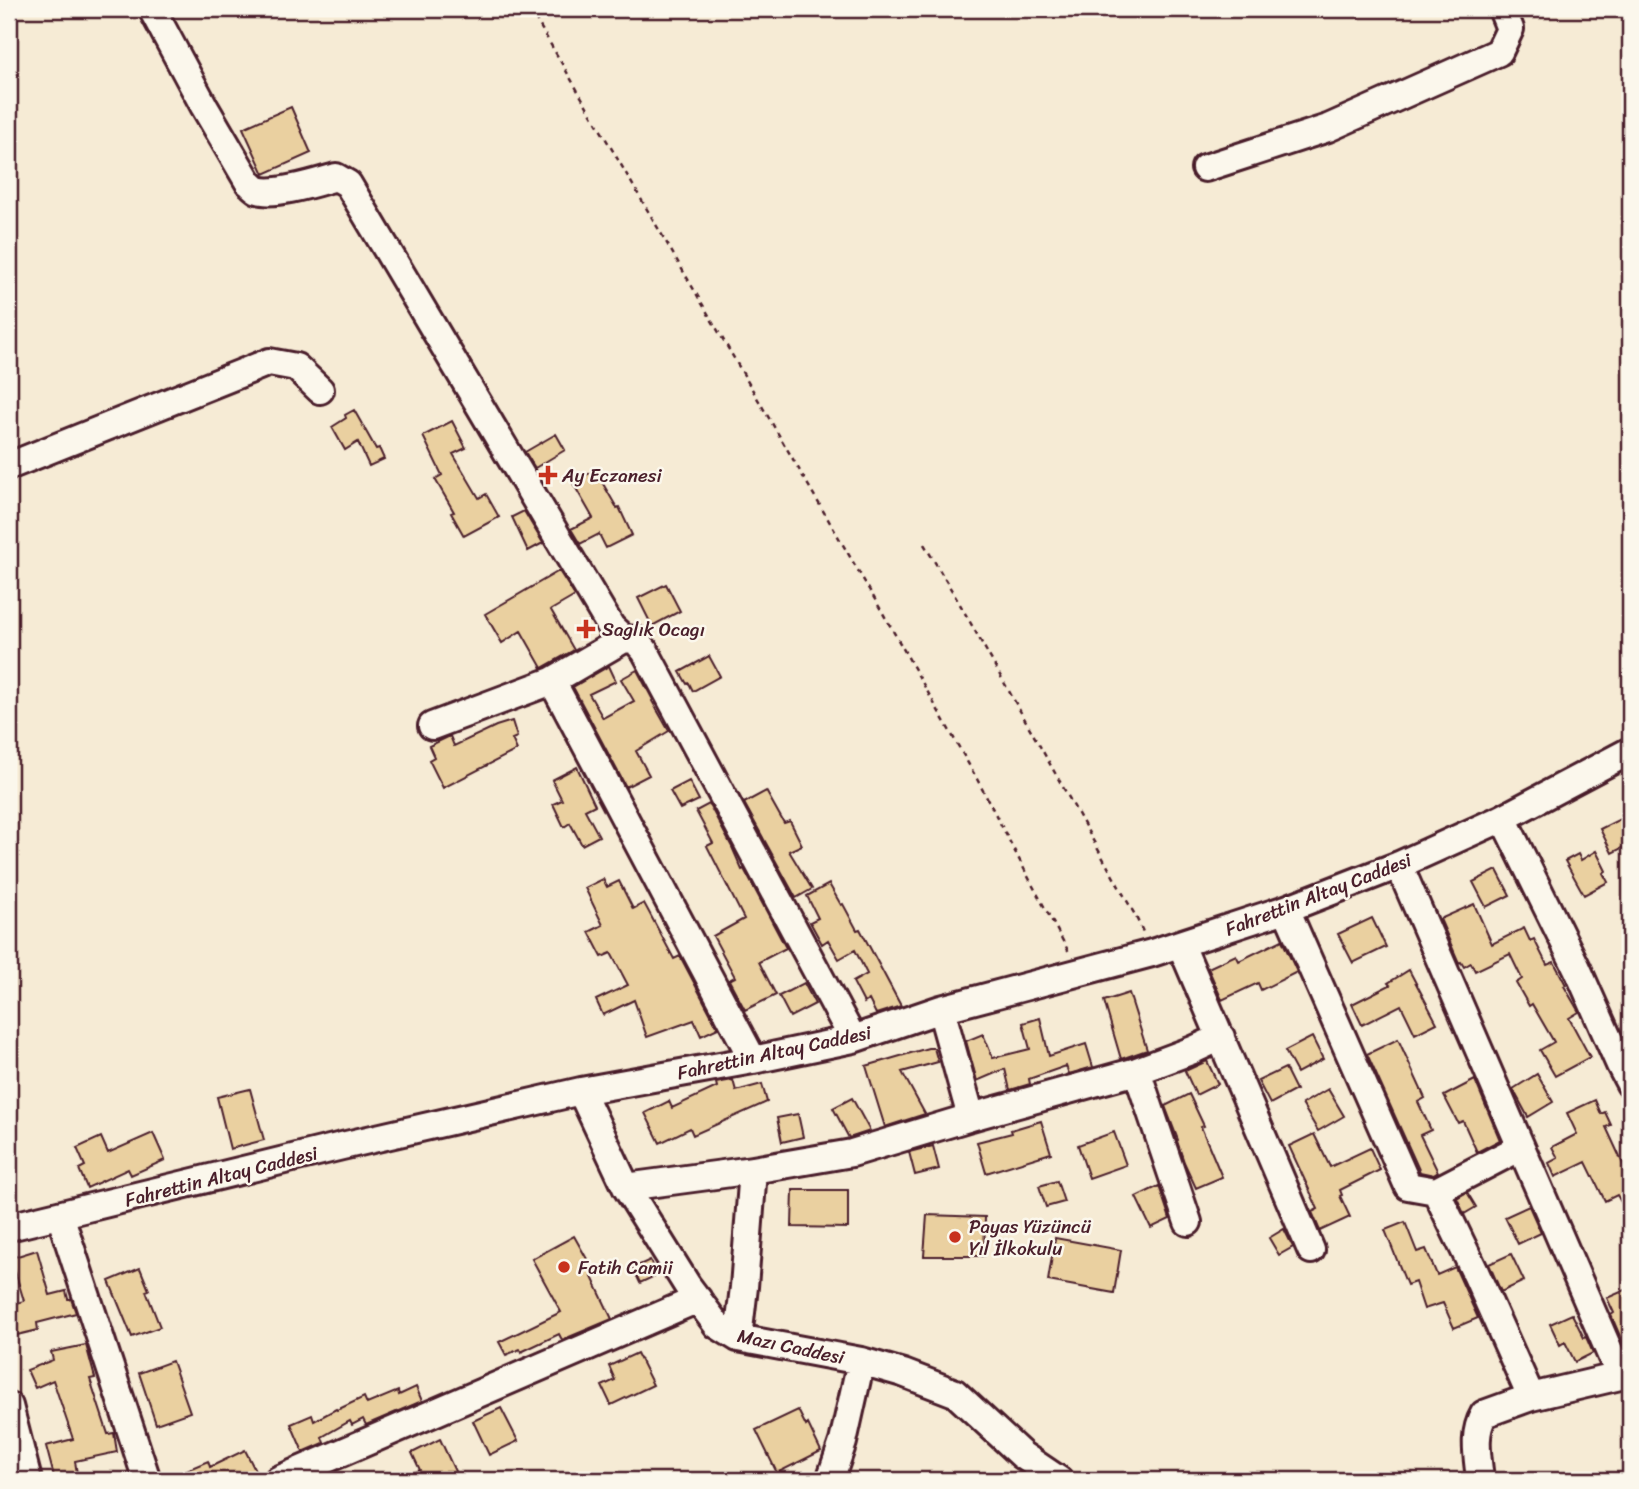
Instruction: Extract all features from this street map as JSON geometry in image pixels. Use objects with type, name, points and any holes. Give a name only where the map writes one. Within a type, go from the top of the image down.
[{"type":"street","points":[[152,9],[249,183],[257,190],[272,191],[305,186],[336,177],[348,184],[611,627],[624,639]]},
{"type":"street","points":[[1205,168],[1328,128],[1499,52],[1510,29],[1502,9]]},
{"type":"street","points":[[9,466],[269,362],[296,368],[320,390]]},
{"type":"street","points":[[432,726],[552,681],[624,639],[635,640],[645,651],[853,1038]]},
{"type":"street","points":[[552,681],[752,1060]]},
{"type":"street","name":"Fahrettin Altay Caddesi","points":[[9,1227],[581,1091],[752,1060],[853,1038],[942,1009],[1152,953],[1286,909],[1399,865],[1503,818],[1630,751]]},
{"type":"street","points":[[1503,818],[1577,968],[1630,1084]]},
{"type":"street","points":[[1399,865],[1521,1147],[1625,1374],[1531,1397],[1484,1414],[1478,1426],[1476,1440],[1480,1480]]},
{"type":"street","points":[[1286,909],[1408,1186],[1436,1191],[1521,1147]]},
{"type":"street","points":[[1181,944],[1311,1250]]},
{"type":"street","points":[[942,1009],[971,1117]]},
{"type":"street","points":[[626,1187],[852,1153],[1137,1071],[1222,1037]]},
{"type":"street","points":[[1137,1071],[1188,1222]]},
{"type":"street","name":"Mazı Caddesi","points":[[581,1091],[626,1187],[687,1285],[717,1325],[738,1338],[861,1362],[903,1373],[955,1393],[1022,1454],[1059,1480]]},
{"type":"street","points":[[738,1338],[753,1170]]},
{"type":"street","points":[[1436,1191],[1531,1397]]},
{"type":"street","points":[[60,1215],[147,1480]]},
{"type":"street","points":[[278,1480],[698,1299]]},
{"type":"street","points":[[830,1480],[843,1443],[861,1362]]},
{"type":"street","points":[[9,1406],[28,1480]]},
{"type":"path","points":[[530,9],[884,615],[977,779],[1081,972]]},
{"type":"path","points":[[924,544],[1135,915],[1152,953]]},
{"type":"building","points":[[291,107],[311,153],[264,174],[243,128]]},
{"type":"building","points":[[354,410],[384,459],[369,466],[358,442],[345,450],[332,427]]},
{"type":"building","points":[[452,421],[466,448],[453,454],[479,498],[486,494],[499,517],[464,536],[435,479],[442,475],[423,436]]},
{"type":"building","points":[[556,434],[565,450],[535,468],[525,452]]},
{"type":"building","points":[[595,470],[617,508],[619,507],[632,535],[606,548],[599,534],[580,544],[571,529],[593,518],[573,483]]},
{"type":"building","points":[[524,511],[543,543],[528,551],[512,517]]},
{"type":"building","points":[[559,571],[575,596],[551,610],[574,650],[542,668],[521,631],[502,643],[485,614]]},
{"type":"building","points":[[666,584],[680,611],[652,626],[638,598]]},
{"type":"building","points":[[709,656],[720,676],[693,691],[680,672]]},
{"type":"building","points":[[609,666],[616,681],[589,694],[603,718],[634,701],[621,679],[637,670],[669,731],[636,751],[649,775],[626,787],[573,687]]},
{"type":"building","points":[[512,721],[517,737],[512,739],[517,750],[443,788],[429,760],[434,757],[429,746],[450,736],[454,746]]},
{"type":"building","points":[[577,767],[595,805],[585,810],[599,836],[582,845],[570,823],[564,827],[553,804],[562,800],[552,780]]},
{"type":"building","points":[[689,781],[699,800],[680,809],[670,791]]},
{"type":"building","points":[[766,791],[784,823],[790,821],[802,845],[789,851],[812,889],[796,898],[744,803]]},
{"type":"building","points":[[709,804],[786,948],[759,962],[776,995],[745,1010],[729,980],[735,977],[713,936],[744,919],[707,846],[713,843],[696,811]]},
{"type":"building","points":[[1624,817],[1630,830],[1630,844],[1612,853],[1600,829]]},
{"type":"building","points":[[1596,851],[1606,871],[1603,873],[1608,882],[1584,895],[1565,861],[1578,854],[1581,860]]},
{"type":"building","points":[[1497,870],[1510,895],[1486,907],[1473,882]]},
{"type":"building","points":[[603,879],[607,887],[619,881],[633,909],[644,903],[674,959],[680,956],[718,1028],[701,1036],[694,1020],[647,1037],[634,1000],[603,1015],[596,1000],[628,985],[611,953],[602,957],[589,932],[603,925],[585,888]]},
{"type":"building","points":[[829,884],[857,930],[860,929],[901,1006],[876,1014],[869,1000],[864,1003],[853,982],[867,974],[855,950],[839,959],[828,940],[822,944],[810,922],[818,918],[807,896]]},
{"type":"building","points":[[1474,904],[1492,944],[1524,928],[1530,941],[1534,939],[1547,965],[1554,962],[1579,1012],[1569,1018],[1590,1057],[1555,1076],[1540,1050],[1554,1042],[1516,983],[1522,979],[1510,954],[1475,971],[1471,963],[1464,967],[1459,963],[1440,919]]},
{"type":"building","points":[[1372,918],[1386,947],[1353,963],[1338,934]]},
{"type":"building","points":[[1282,940],[1297,972],[1261,990],[1258,983],[1222,1000],[1208,968],[1236,955],[1239,961]]},
{"type":"building","points":[[1409,970],[1437,1023],[1415,1034],[1401,1005],[1362,1025],[1352,1004],[1390,985],[1388,983]]},
{"type":"building","points":[[804,983],[815,1004],[790,1017],[779,996]]},
{"type":"building","points":[[1129,993],[1147,1050],[1121,1059],[1104,1001]]},
{"type":"building","points":[[1040,1018],[1049,1056],[1086,1044],[1093,1067],[1069,1074],[1066,1066],[1029,1079],[1030,1084],[1010,1090],[1005,1069],[977,1081],[966,1041],[983,1034],[993,1058],[1030,1049],[1023,1023]]},
{"type":"building","points":[[1312,1037],[1323,1059],[1297,1073],[1285,1051]]},
{"type":"building","points":[[1398,1039],[1425,1098],[1418,1102],[1431,1130],[1420,1135],[1438,1172],[1434,1175],[1420,1172],[1367,1054]]},
{"type":"building","points":[[934,1048],[938,1062],[902,1072],[925,1114],[885,1127],[866,1066]]},
{"type":"building","points":[[1207,1061],[1218,1084],[1196,1095],[1185,1071]]},
{"type":"building","points":[[1285,1068],[1296,1090],[1270,1104],[1258,1081]]},
{"type":"building","points":[[1537,1074],[1553,1102],[1528,1117],[1513,1089]]},
{"type":"building","points":[[733,1080],[736,1091],[762,1084],[767,1102],[693,1135],[690,1128],[660,1143],[645,1113],[669,1101],[672,1108],[717,1087],[716,1083]]},
{"type":"building","points":[[1475,1080],[1500,1140],[1477,1152],[1463,1121],[1458,1123],[1444,1096]]},
{"type":"building","points":[[250,1089],[264,1140],[230,1149],[217,1097]]},
{"type":"building","points":[[1328,1089],[1344,1116],[1318,1131],[1302,1104]]},
{"type":"building","points":[[1189,1094],[1204,1126],[1201,1127],[1222,1177],[1196,1188],[1165,1106]]},
{"type":"building","points":[[852,1098],[870,1131],[849,1138],[833,1108]]},
{"type":"building","points":[[1595,1100],[1601,1114],[1605,1112],[1611,1125],[1606,1127],[1630,1179],[1630,1218],[1617,1195],[1605,1201],[1586,1162],[1555,1177],[1549,1163],[1558,1158],[1552,1147],[1577,1134],[1567,1113]]},
{"type":"building","points":[[798,1114],[803,1137],[782,1142],[777,1118]]},
{"type":"building","points":[[1041,1121],[1051,1153],[986,1173],[977,1142],[1012,1133],[1011,1130]]},
{"type":"building","points":[[1114,1132],[1126,1165],[1089,1178],[1078,1145]]},
{"type":"building","points":[[153,1133],[165,1160],[131,1175],[128,1169],[87,1188],[79,1169],[85,1166],[77,1148],[101,1137],[108,1153]]},
{"type":"building","points":[[1314,1134],[1330,1167],[1370,1148],[1380,1170],[1340,1190],[1350,1217],[1320,1231],[1312,1212],[1318,1209],[1289,1146]]},
{"type":"building","points":[[933,1146],[939,1169],[915,1175],[909,1152]]},
{"type":"building","points":[[1057,1181],[1064,1202],[1046,1207],[1039,1186]]},
{"type":"building","points":[[1159,1186],[1170,1219],[1151,1228],[1136,1197]]},
{"type":"building","points":[[793,1190],[848,1190],[848,1228],[792,1227]]},
{"type":"building","points":[[1467,1192],[1476,1207],[1464,1214],[1457,1198]]},
{"type":"building","points":[[1529,1206],[1541,1233],[1518,1244],[1505,1217]]},
{"type":"building","name":"Payas Yüzüncü Yıl İlkokulu","points":[[927,1215],[985,1217],[984,1256],[924,1256]]},
{"type":"building","points":[[1405,1222],[1417,1252],[1426,1249],[1437,1275],[1455,1267],[1478,1318],[1454,1328],[1443,1303],[1424,1309],[1415,1282],[1407,1285],[1385,1230]]},
{"type":"building","points":[[1284,1229],[1293,1247],[1279,1255],[1269,1238]]},
{"type":"building","points":[[574,1236],[596,1275],[592,1277],[612,1319],[562,1340],[559,1334],[521,1352],[520,1349],[506,1355],[499,1342],[561,1312],[532,1259]]},
{"type":"building","points":[[1055,1238],[1121,1250],[1114,1293],[1048,1281]]},
{"type":"building","points":[[37,1250],[50,1295],[66,1291],[76,1313],[37,1323],[38,1330],[9,1337],[9,1305],[24,1301],[11,1258]]},
{"type":"building","points":[[1511,1254],[1524,1281],[1501,1292],[1489,1264]]},
{"type":"building","points":[[650,1260],[657,1275],[640,1283],[633,1268]]},
{"type":"building","points":[[140,1268],[160,1327],[132,1337],[109,1281]]},
{"type":"building","points":[[1630,1288],[1629,1357],[1611,1315],[1614,1313],[1607,1298]]},
{"type":"building","points":[[1572,1314],[1593,1353],[1575,1362],[1565,1342],[1560,1345],[1550,1324]]},
{"type":"building","points":[[86,1345],[95,1378],[90,1379],[108,1434],[114,1433],[117,1452],[75,1461],[78,1480],[55,1480],[46,1446],[73,1439],[53,1380],[35,1388],[27,1370],[53,1360],[51,1352]]},
{"type":"building","points":[[637,1353],[653,1385],[611,1405],[602,1386],[615,1380],[609,1366]]},
{"type":"building","points":[[172,1361],[190,1412],[156,1424],[139,1373]]},
{"type":"building","points":[[416,1387],[422,1401],[366,1425],[363,1419],[352,1425],[350,1421],[322,1437],[324,1443],[303,1452],[291,1424],[312,1415],[314,1421],[364,1397],[367,1404],[398,1391],[399,1395]]},
{"type":"building","points":[[501,1408],[518,1441],[489,1455],[473,1421]]},
{"type":"building","points":[[798,1410],[821,1451],[777,1473],[756,1430]]},
{"type":"building","points":[[440,1439],[459,1480],[398,1480],[420,1470],[412,1453]]},
{"type":"building","points":[[245,1450],[260,1480],[163,1480],[208,1461],[210,1467]]},
{"type":"place","name":"Ay Eczanesi","points":[[548,475]]},
{"type":"place","name":"Saglık Ocagı","points":[[586,629]]},
{"type":"place","name":"Payas Yüzüncü Yıl İlkokulu","points":[[955,1237]]},
{"type":"place","name":"Fatih Camii","points":[[564,1267]]}]
